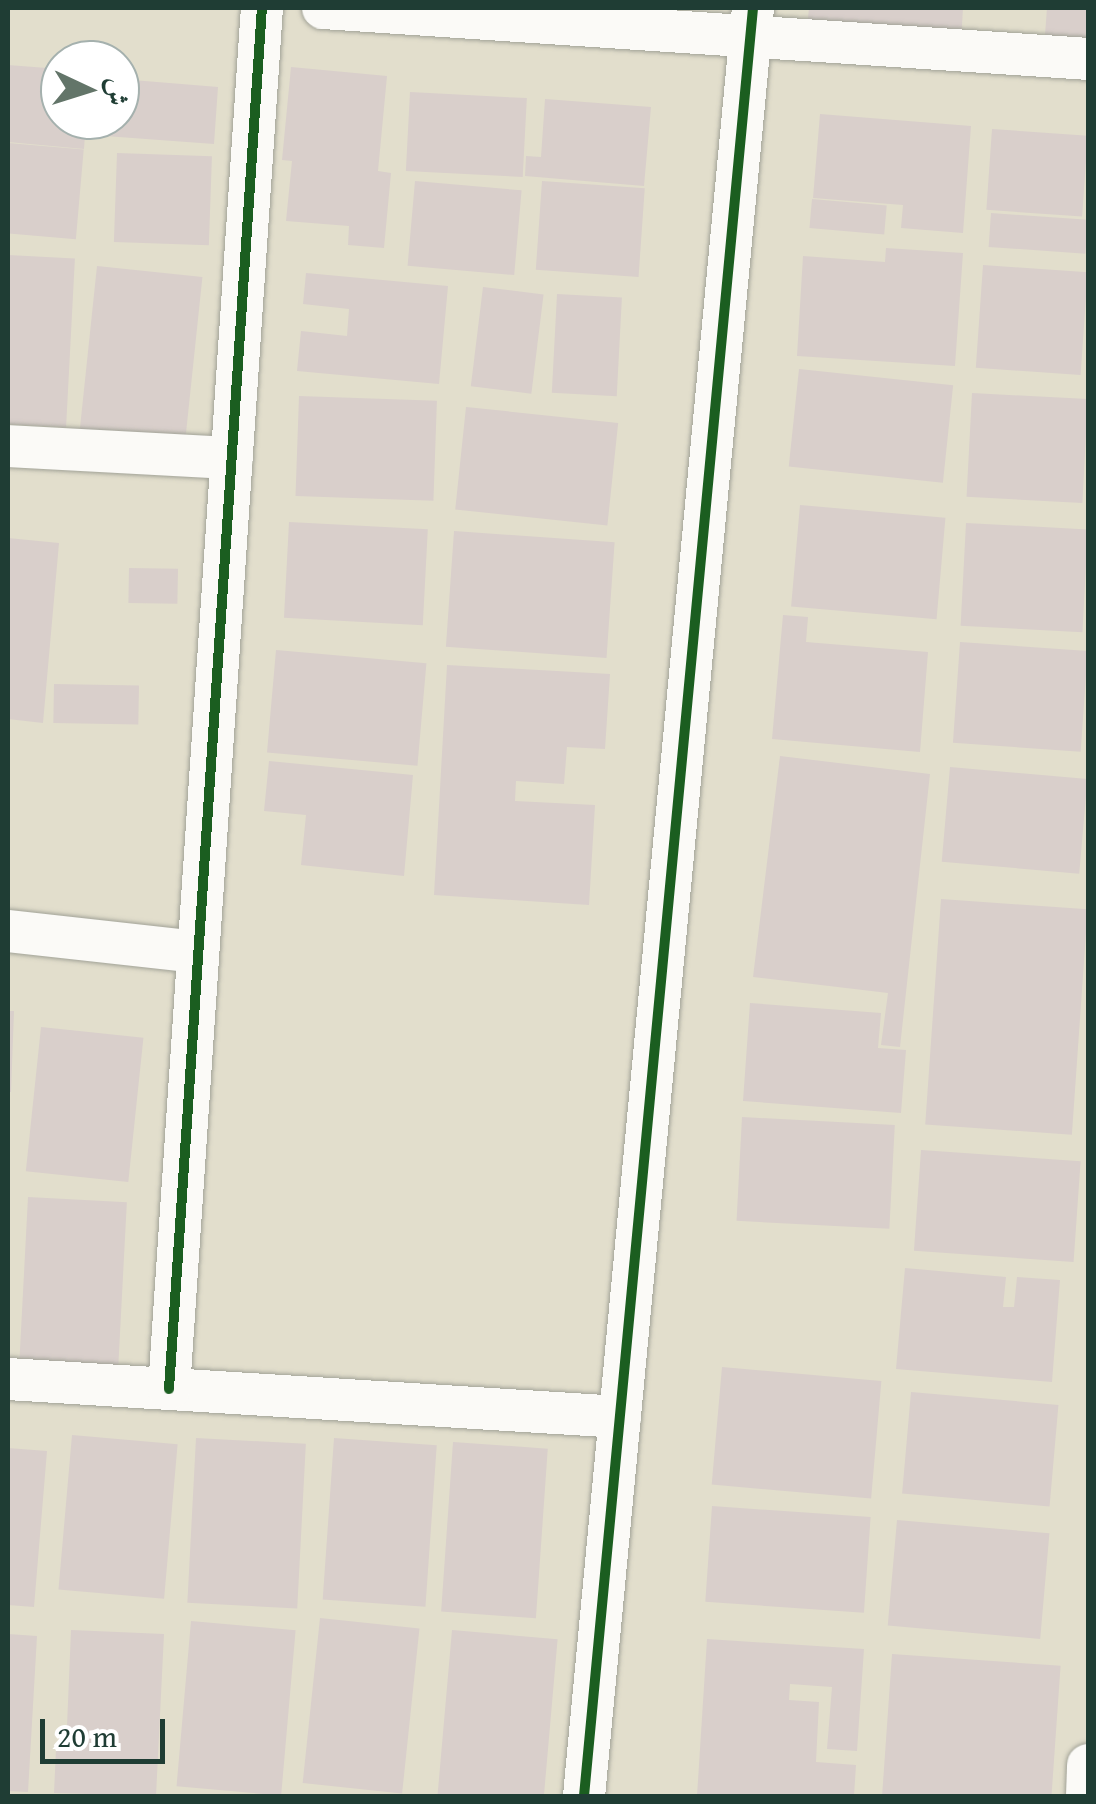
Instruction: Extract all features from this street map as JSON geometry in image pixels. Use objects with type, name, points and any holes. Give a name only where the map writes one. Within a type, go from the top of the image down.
[{"type":"street","points":[[169,1389],[262,8]]},
{"type":"street","points":[[323,8],[752,22],[1088,59]]},
{"type":"street","points":[[584,1796],[752,22]]},
{"type":"street","points":[[8,446],[232,458]]},
{"type":"street","points":[[8,931],[198,952]]},
{"type":"street","points":[[8,1379],[620,1416]]},
{"type":"street","points":[[1087,1796],[1088,1765]]},
{"type":"building","points":[[809,8],[963,8],[961,42],[807,28]]},
{"type":"building","points":[[1047,8],[1088,8],[1088,39],[1045,35]]},
{"type":"building","points":[[8,65],[40,67],[40,140],[85,140],[84,149],[8,142]]},
{"type":"building","points":[[291,67],[387,76],[378,171],[391,173],[384,248],[348,245],[349,226],[286,221],[292,161],[282,160]]},
{"type":"building","points":[[140,81],[218,87],[214,144],[140,139]]},
{"type":"building","points":[[410,92],[527,98],[523,177],[406,171]]},
{"type":"building","points":[[545,99],[651,107],[644,186],[525,176],[526,156],[541,157]]},
{"type":"building","points":[[820,114],[971,126],[963,233],[901,228],[903,205],[813,198]]},
{"type":"building","points":[[992,129],[1088,136],[1082,216],[986,210]]},
{"type":"building","points":[[8,143],[84,150],[76,239],[8,233]]},
{"type":"building","points":[[117,153],[212,156],[209,245],[114,242]]},
{"type":"building","points":[[415,181],[522,190],[514,275],[408,266]]},
{"type":"building","points":[[542,181],[645,188],[639,277],[536,270]]},
{"type":"building","points":[[812,199],[887,206],[884,234],[809,228]]},
{"type":"building","points":[[991,213],[1088,220],[1085,254],[989,247]]},
{"type":"building","points":[[886,248],[963,253],[955,366],[797,356],[803,256],[885,262]]},
{"type":"building","points":[[8,255],[75,259],[66,427],[8,424]]},
{"type":"building","points":[[983,265],[1088,272],[1081,375],[976,368]]},
{"type":"building","points":[[97,266],[202,277],[184,451],[79,440]]},
{"type":"building","points":[[306,273],[448,286],[439,384],[297,371],[301,331],[347,336],[349,309],[303,304]]},
{"type":"building","points":[[483,287],[544,294],[531,394],[471,386]]},
{"type":"building","points":[[557,294],[622,297],[617,396],[552,393]]},
{"type":"building","points":[[799,369],[953,385],[943,483],[789,466]]},
{"type":"building","points":[[972,393],[1088,399],[1082,503],[967,497]]},
{"type":"building","points":[[299,396],[437,401],[433,501],[296,496]]},
{"type":"building","points":[[466,407],[618,423],[607,525],[455,509]]},
{"type":"building","points":[[800,505],[945,518],[937,619],[791,607]]},
{"type":"building","points":[[289,522],[428,529],[423,625],[284,618]]},
{"type":"building","points":[[966,523],[1088,529],[1082,632],[961,626]]},
{"type":"building","points":[[454,531],[615,542],[607,658],[446,647]]},
{"type":"building","points":[[8,538],[59,543],[43,723],[8,719]]},
{"type":"building","points":[[129,568],[178,569],[177,604],[128,603]]},
{"type":"building","points":[[783,615],[808,617],[806,642],[928,652],[920,752],[772,739]]},
{"type":"building","points":[[960,642],[1088,651],[1081,752],[953,743]]},
{"type":"building","points":[[276,650],[426,663],[417,766],[267,753]]},
{"type":"building","points":[[447,665],[610,674],[605,749],[567,747],[564,784],[516,781],[515,801],[595,805],[589,905],[434,895]]},
{"type":"building","points":[[54,684],[139,685],[138,724],[53,723]]},
{"type":"building","points":[[780,756],[930,774],[900,1047],[881,1045],[888,993],[753,977]]},
{"type":"building","points":[[269,761],[413,775],[404,876],[301,865],[306,815],[264,811]]},
{"type":"building","points":[[950,767],[1087,779],[1079,874],[942,862]]},
{"type":"building","points":[[941,899],[1088,909],[1072,1135],[925,1124]]},
{"type":"building","points":[[750,1003],[881,1013],[878,1048],[906,1050],[901,1113],[743,1101]]},
{"type":"building","points":[[8,1011],[14,1011],[11,1092],[8,1092]]},
{"type":"building","points":[[41,1027],[143,1038],[128,1182],[26,1171]]},
{"type":"building","points":[[742,1117],[895,1125],[889,1229],[737,1221]]},
{"type":"building","points":[[921,1150],[1081,1161],[1074,1262],[914,1251]]},
{"type":"building","points":[[28,1197],[127,1202],[118,1369],[19,1364]]},
{"type":"building","points":[[905,1268],[1006,1277],[1003,1307],[1014,1307],[1017,1277],[1060,1280],[1052,1382],[896,1369]]},
{"type":"building","points":[[722,1367],[881,1381],[871,1498],[712,1485]]},
{"type":"building","points":[[911,1392],[1058,1405],[1050,1507],[902,1494]]},
{"type":"building","points":[[72,1435],[178,1444],[164,1599],[58,1589]]},
{"type":"building","points":[[196,1438],[306,1444],[297,1609],[187,1603]]},
{"type":"building","points":[[334,1438],[437,1445],[425,1607],[323,1600]]},
{"type":"building","points":[[453,1442],[548,1449],[536,1618],[441,1612]]},
{"type":"building","points":[[8,1448],[47,1451],[34,1607],[8,1605]]},
{"type":"building","points":[[712,1506],[871,1517],[864,1613],[705,1602]]},
{"type":"building","points":[[897,1520],[1049,1533],[1040,1639],[888,1626]]},
{"type":"building","points":[[320,1618],[419,1628],[402,1794],[303,1783]]},
{"type":"building","points":[[191,1621],[296,1630],[281,1796],[177,1786]]},
{"type":"building","points":[[71,1630],[164,1634],[156,1796],[54,1793],[56,1749],[66,1750]]},
{"type":"building","points":[[452,1630],[558,1639],[544,1796],[437,1796]]},
{"type":"building","points":[[8,1634],[37,1636],[28,1792],[8,1791]]},
{"type":"building","points":[[707,1639],[864,1649],[857,1751],[827,1749],[832,1687],[790,1684],[789,1700],[819,1702],[816,1762],[856,1765],[854,1796],[697,1796]]},
{"type":"building","points":[[892,1654],[1061,1666],[1051,1796],[882,1796]]},
{"type":"cycle path","points":[[169,1389],[262,8]]},
{"type":"cycle path","points":[[584,1796],[753,8]]}]
